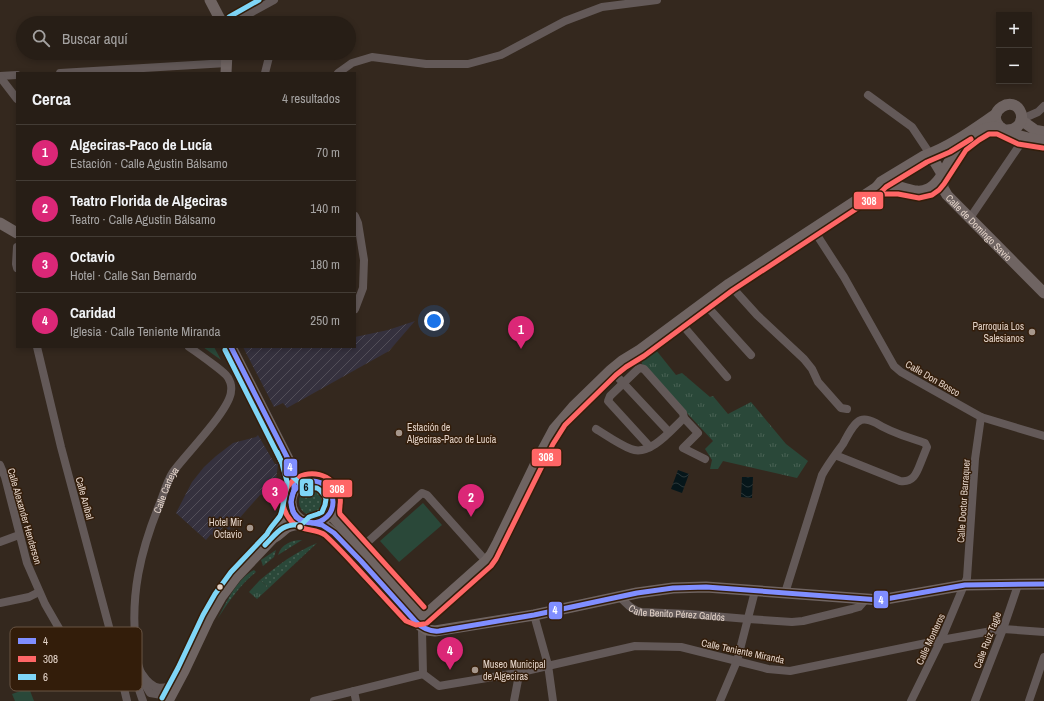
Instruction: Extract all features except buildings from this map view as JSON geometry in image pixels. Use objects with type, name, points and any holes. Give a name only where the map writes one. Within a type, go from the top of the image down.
[{"type":"main road","points":[[210,0],[218,16]]},
{"type":"main road","points":[[877,187],[897,187],[914,191],[921,191],[930,188],[937,182],[952,156],[965,141],[988,127],[995,127],[1003,129],[1010,130],[1018,127],[1021,119],[1019,110],[1012,105],[1007,104],[999,108],[996,114],[996,121],[998,125],[1003,129],[1024,138],[1044,141]]},
{"type":"main road","points":[[418,619],[486,561],[491,555],[535,464],[554,429],[573,407],[611,370],[729,284],[877,187],[881,182],[924,156],[958,139],[996,114]]},
{"type":"main road","points":[[1021,119],[1035,130],[1044,132]]},
{"type":"main road","name":"Calle de Domingo Savio","points":[[930,154],[942,174],[943,188],[947,195],[1044,293]]},
{"type":"main road","points":[[896,173],[896,177],[900,185],[907,189]]},
{"type":"main road","points":[[0,223],[16,232]]},
{"type":"main road","points":[[232,348],[289,461],[294,484],[294,490],[290,499],[292,511],[296,517],[302,521],[325,526],[337,536],[418,619]]},
{"type":"main road","points":[[289,461],[295,465],[299,472],[308,481]]},
{"type":"main road","points":[[273,538],[279,536],[290,526],[312,523],[326,518],[331,511],[334,501],[332,495],[326,485],[321,482],[315,480],[308,481],[302,483],[294,490]]},
{"type":"main road","points":[[170,696],[221,597],[236,577],[273,538],[275,533],[282,526],[291,505]]},
{"type":"main road","points":[[331,511],[334,518],[361,548],[418,619]]},
{"type":"main road","points":[[620,597],[673,588],[706,587],[880,600],[965,585],[1044,584]]},
{"type":"main road","name":"Calle Benito Pérez Galdós","points":[[418,619],[443,630],[534,615],[620,597]]},
{"type":"street","points":[[245,16],[274,0]]},
{"type":"street","points":[[339,72],[352,63],[372,57],[426,64],[468,64],[501,55],[565,21],[602,7],[657,0]]},
{"type":"street","points":[[265,72],[268,60]]},
{"type":"street","points":[[77,72],[227,63]]},
{"type":"street","points":[[0,77],[16,75]]},
{"type":"street","points":[[0,77],[16,98]]},
{"type":"street","points":[[868,95],[912,128],[930,154]]},
{"type":"street","points":[[1021,119],[1038,112],[1044,106]]},
{"type":"street","points":[[970,218],[1019,146]]},
{"type":"street","points":[[356,219],[364,260],[362,288],[356,307]]},
{"type":"street","name":"Calle Don Bosco","points":[[813,229],[844,277],[894,366],[901,372],[981,417],[1044,436]]},
{"type":"street","points":[[729,284],[757,315],[804,360],[812,369],[818,382],[841,408],[847,409]]},
{"type":"street","points":[[704,303],[751,355]]},
{"type":"street","points":[[679,321],[727,377]]},
{"type":"street","name":"Calle Aníbal","points":[[37,348],[61,447],[108,627]]},
{"type":"street","name":"Calle Carteya","points":[[134,627],[136,585],[142,555],[150,527],[172,473],[218,416],[231,397],[230,384],[225,374],[191,348]]},
{"type":"street","points":[[650,447],[609,402],[609,397],[639,368],[643,368],[683,412],[684,418],[698,434],[684,448],[705,459]]},
{"type":"street","points":[[611,370],[669,432]]},
{"type":"street","name":"Calle Doctor Barraquer","points":[[965,585],[968,578],[975,459],[981,417]]},
{"type":"street","points":[[596,429],[632,450],[643,450],[655,445],[684,418]]},
{"type":"street","points":[[785,593],[822,476],[827,465],[852,429],[858,422],[862,419],[870,420],[884,428],[925,443],[927,447],[914,477],[904,482],[834,455]]},
{"type":"street","name":"Calle Alexander Henderson","points":[[0,465],[5,477],[27,563],[45,604],[58,627]]},
{"type":"street","points":[[361,548],[422,493],[427,495],[486,561]]},
{"type":"street","points":[[0,542],[19,536]]},
{"type":"street","name":"Calle Monteros","points":[[911,701],[941,640],[965,585]]},
{"type":"street","name":"Calle Ruiz Tagle","points":[[975,701],[1003,629],[1018,585]]},
{"type":"street","points":[[720,701],[737,661],[755,591]]},
{"type":"street","points":[[0,603],[29,597],[40,592]]},
{"type":"street","name":"Calle Benito Pérez Galdós","points":[[620,597],[630,607],[641,612],[792,622],[803,621],[859,607],[866,599]]},
{"type":"street","points":[[534,615],[548,665],[552,701]]},
{"type":"street","points":[[314,701],[423,674],[422,630],[418,619]]},
{"type":"street","name":"Calle Teniente Miranda","points":[[423,674],[439,686],[517,673],[635,646],[681,647],[768,669],[790,671],[941,640],[1003,629],[1044,632]]},
{"type":"street","points":[[1029,701],[1044,657]]},
{"type":"street","points":[[142,673],[156,688],[169,686],[180,678]]},
{"type":"street","points":[[514,701],[518,680],[517,673]]},
{"type":"street","name":"Calle Carteya","points":[[142,677],[152,698],[156,701]]},
{"type":"street","name":"Calle Aníbal","points":[[124,691],[127,701]]},
{"type":"street","name":"Calle Carteya","points":[[140,691],[143,701]]},
{"type":"street","points":[[354,691],[356,701]]},
{"type":"street","points":[[150,693],[170,696]]},
{"type":"shaded area","points":[[415,321],[389,351],[287,408],[283,403],[274,407],[244,348],[356,348],[356,337],[388,330]]},
{"type":"shaded area","points":[[258,435],[275,464],[278,464],[274,497],[271,497],[271,492],[260,495],[229,530],[224,526],[214,537],[211,534],[206,540],[176,513],[192,482],[204,467],[233,443],[256,437]]},
{"type":"green space","points":[[204,348],[215,348],[221,360]]},
{"type":"green space","points":[[656,350],[676,375],[682,373],[710,397],[713,396],[728,414],[751,402],[786,444],[808,461],[797,478],[723,461],[718,469],[710,469],[712,460],[705,449],[713,441],[642,364],[640,353]]},
{"type":"green space","points":[[312,489],[321,493],[325,502],[321,511],[312,515],[303,511],[299,502],[303,493]]},
{"type":"green space","points":[[423,503],[442,525],[399,562],[380,541]]},
{"type":"green space","points":[[302,540],[278,555],[279,551],[287,543]]},
{"type":"green space","points":[[317,543],[269,588],[260,580],[287,559]]},
{"type":"green space","points":[[276,550],[274,557],[263,566],[261,560]]},
{"type":"green space","points":[[254,570],[256,572],[240,588],[218,618],[242,579]]},
{"type":"green space","points":[[260,580],[269,588],[257,599],[249,592]]},
{"type":"green space","points":[[20,691],[30,691],[34,701],[15,701],[12,694]]},
{"type":"water","points":[[678,470],[689,474],[682,493],[671,489]]},
{"type":"water","points":[[742,477],[753,477],[752,498],[741,497]]},
{"type":"transit line","name":"6","points":[[231,16],[259,0]]},
{"type":"transit line","name":"308","points":[[427,623],[491,566],[496,559],[553,444],[565,425],[626,367],[644,356],[733,290],[879,194],[898,194],[919,198],[932,195],[944,184],[966,150],[989,134],[997,134],[1018,144],[1043,148]]},
{"type":"transit line","name":"308","points":[[873,198],[886,187],[927,162],[950,152],[971,139]]},
{"type":"transit line","name":"4","points":[[232,348],[289,461],[294,482],[291,502],[293,512],[296,517],[300,520],[322,525],[334,533],[415,621],[423,628],[429,630],[439,631],[534,615],[637,593],[673,588],[706,587],[880,600],[965,585],[1044,584]]},
{"type":"transit line","name":"6","points":[[162,698],[215,594],[231,572],[267,534],[280,516],[285,494],[287,482],[282,463],[225,350]]},
{"type":"transit line","name":"6","points":[[265,545],[284,527],[301,525],[309,517],[322,512],[326,499],[317,488],[304,487],[294,478],[290,470],[283,465],[277,452]]},
{"type":"transit line","name":"308","points":[[424,607],[340,514],[340,494],[332,482],[326,477],[312,474],[298,477],[292,482],[285,492],[283,501],[286,514],[292,522],[304,529],[317,531],[325,535],[406,621],[416,625],[424,624]]},
{"type":"transit line","name":"4","points":[[308,481],[316,481],[324,484],[330,490],[333,502],[330,514],[324,520],[316,523],[308,523],[300,520],[294,514],[291,506],[291,498],[294,490],[300,484],[308,481]]},
{"type":"place","name":"Parroquia Los Salesianos","points":[[1032,332]]},
{"type":"place","name":"Algeciras-Paco de Lucía","points":[[521,349]]},
{"type":"place","name":"Estación de Algeciras-Paco de Lucía","points":[[399,433]]},
{"type":"place","name":"Octavio","points":[[275,511]]},
{"type":"place","name":"Teatro Florida de Algeciras","points":[[471,517]]},
{"type":"place","name":"Hotel Mir Octavio","points":[[250,528]]},
{"type":"place","name":"Caridad","points":[[450,670]]},
{"type":"place","name":"Museo Municipal de Algeciras","points":[[475,670]]}]
